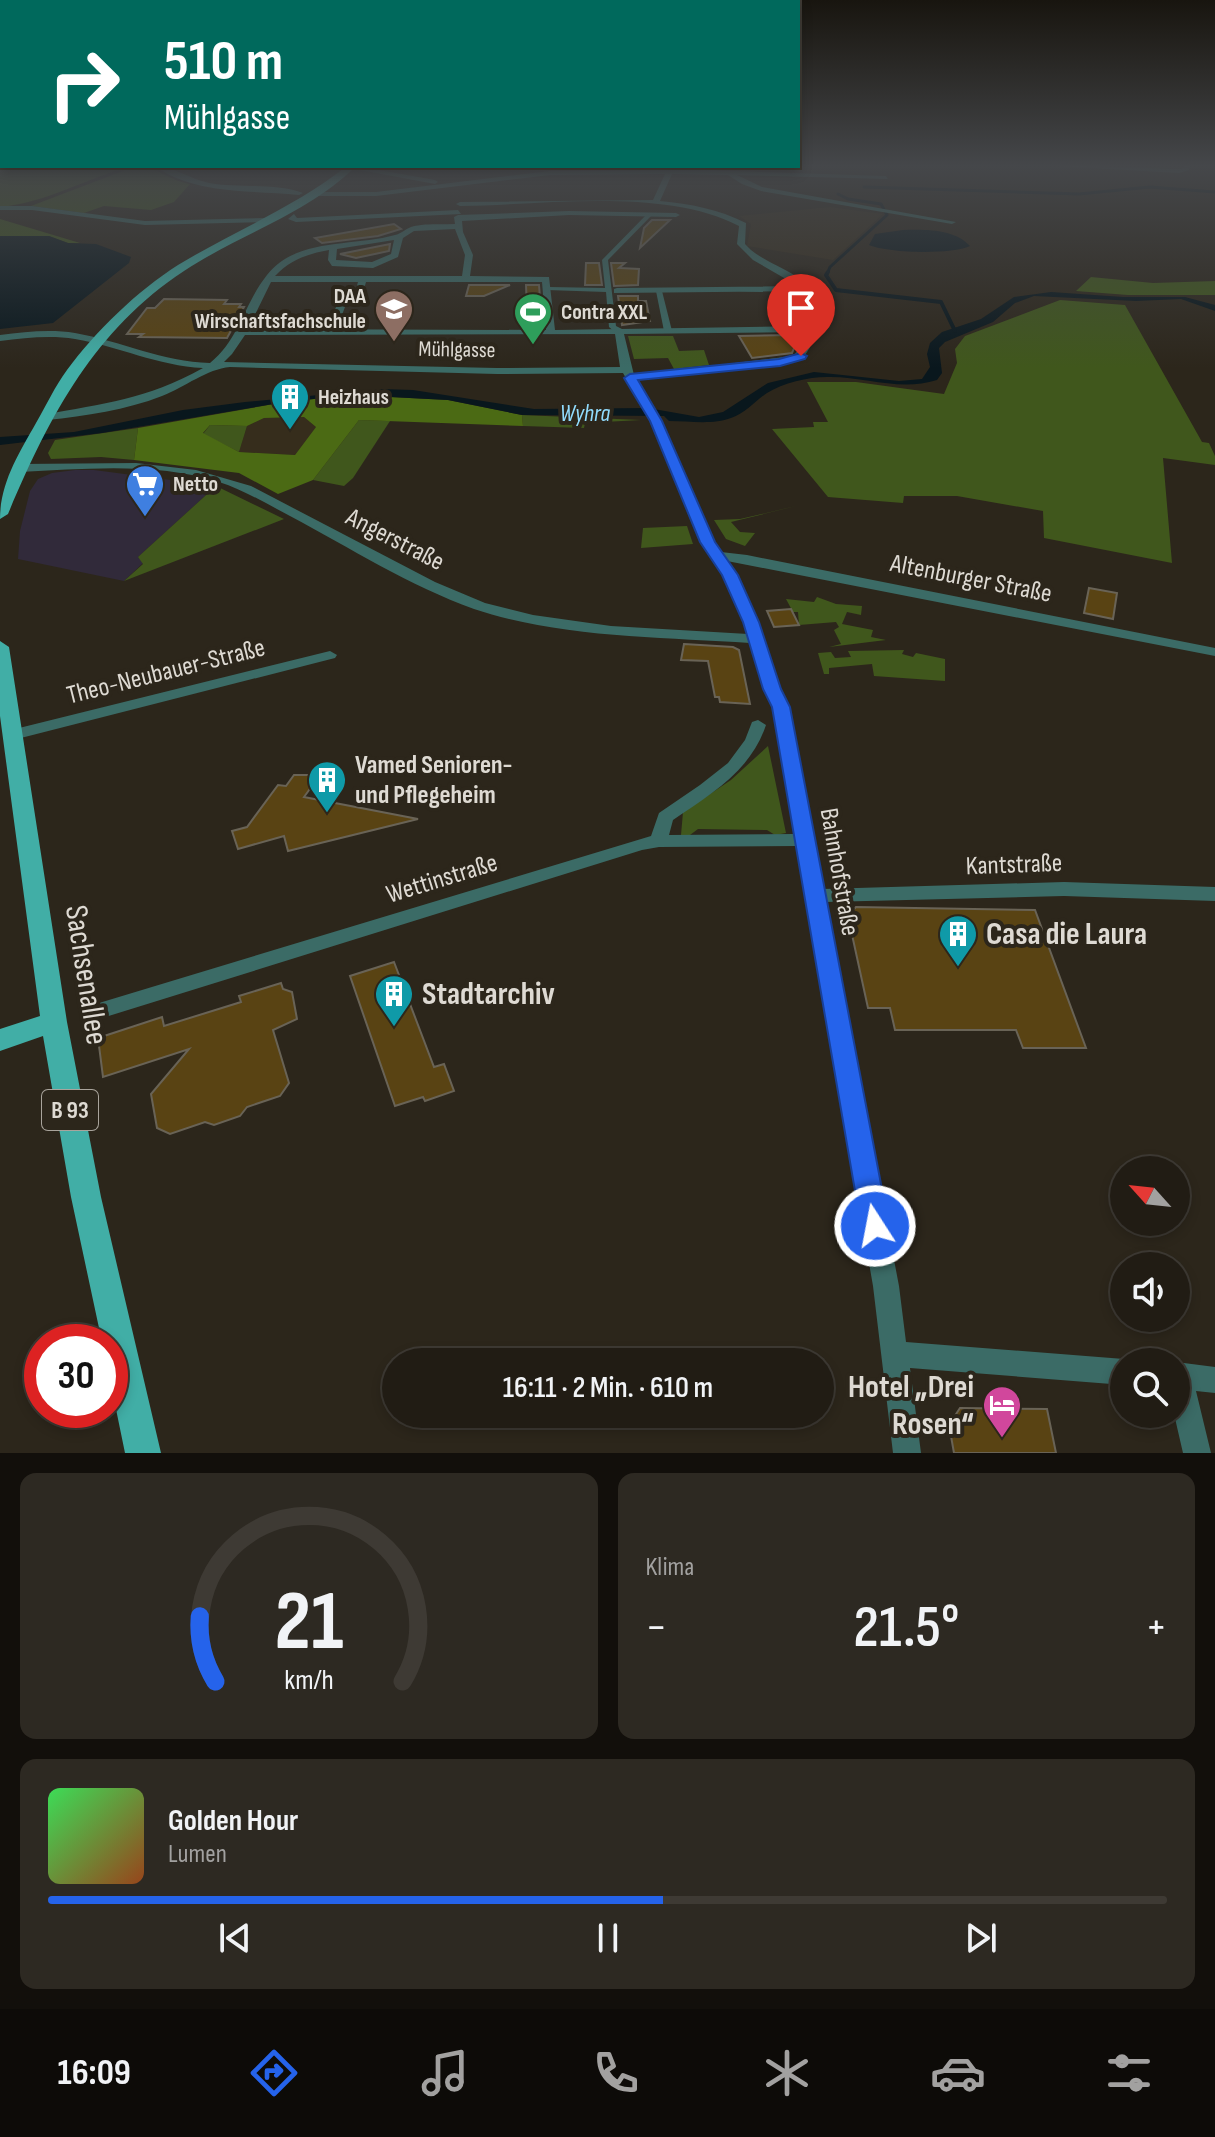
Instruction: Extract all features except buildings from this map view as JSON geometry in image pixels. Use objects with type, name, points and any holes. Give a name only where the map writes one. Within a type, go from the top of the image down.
[{"type":"main road","points":[[1,506],[72,372],[99,341],[159,284],[245,232]]},
{"type":"main road","name":"Sachsenallee","points":[[0,647],[54,1022],[86,1197],[143,1453]]},
{"type":"main road","points":[[0,1040],[54,1022]]},
{"type":"street","points":[[44,422],[177,388],[192,381],[214,366],[242,332],[257,297],[290,258],[399,237],[407,232]]},
{"type":"street","points":[[463,232],[469,255],[466,277]]},
{"type":"street","points":[[619,331],[613,327],[612,290],[605,260],[633,232]]},
{"type":"street","points":[[242,332],[810,329],[811,298],[806,288],[788,272],[749,253],[741,244],[742,232]]},
{"type":"street","points":[[333,249],[332,260],[335,264],[373,265],[395,255],[399,237]]},
{"type":"street","points":[[335,320],[341,305],[357,301],[363,278]]},
{"type":"street","points":[[270,279],[539,278],[548,281],[551,332]]},
{"type":"street","points":[[549,289],[659,291],[806,288]]},
{"type":"street","points":[[659,291],[668,331]]},
{"type":"street","name":"Mühlgasse","points":[[0,338],[59,334],[99,341],[191,367],[230,364],[628,374],[796,359],[805,353],[810,329]]},
{"type":"street","name":"Bahnhofstraße","points":[[619,331],[628,374],[656,421],[708,542],[730,575],[781,707],[886,1286],[907,1453]]},
{"type":"street","name":"Angerstraße","points":[[23,461],[105,464],[219,478],[247,489],[430,585],[480,606],[533,619],[611,630],[756,639]]},
{"type":"street","name":"Altenburger Straße","points":[[718,556],[747,559],[1215,652]]},
{"type":"street","name":"Theo-Neubauer-Straße","points":[[13,735],[330,655]]},
{"type":"street","points":[[659,841],[665,817],[724,775],[750,746],[758,725]]},
{"type":"street","name":"Wettinstraße","points":[[99,1011],[622,848],[659,841],[807,840]]},
{"type":"street","name":"Kantstraße","points":[[814,896],[1064,889],[1215,894]]},
{"type":"street","points":[[894,1354],[1110,1371]]},
{"type":"street","points":[[1190,1377],[1215,1380]]},
{"type":"street","points":[[1190,1426],[1197,1453]]},
{"type":"shaded area","points":[[750,232],[864,232],[833,260],[747,246]]},
{"type":"shaded area","points":[[304,417],[316,427],[295,455],[239,452],[247,426],[264,418]]},
{"type":"shaded area","points":[[75,470],[216,486],[138,557],[143,563],[124,581],[18,559],[20,531],[30,491],[38,479],[52,473]]},
{"type":"green space","points":[[0,232],[43,232],[80,243],[68,243],[49,236],[0,236]]},
{"type":"green space","points":[[1091,277],[1153,283],[1215,281],[1215,295],[1128,295],[1076,291]]},
{"type":"green space","points":[[1060,300],[1125,305],[1202,442],[1209,443],[1215,456],[1215,465],[1163,458],[1172,563],[1044,538],[1043,511],[957,496],[904,496],[903,503],[828,497],[772,429],[814,427],[813,422],[828,422],[807,382],[856,382],[944,394],[957,363],[955,349],[965,336]]},
{"type":"green space","points":[[628,336],[673,336],[679,351],[704,350],[709,365],[674,369],[668,358],[634,359]]},
{"type":"green space","points":[[352,395],[448,400],[522,415],[523,426],[359,420],[313,480],[278,494],[239,473],[134,460],[138,428],[285,402]],"holes":[[[304,417],[316,427],[295,455],[239,452],[203,433],[210,425],[247,426],[264,418]]]},
{"type":"green space","points":[[522,415],[641,420],[585,423],[584,428],[523,426]]},
{"type":"green space","points":[[359,420],[390,421],[353,478],[344,486],[313,480]]},
{"type":"green space","points":[[210,425],[247,426],[239,452],[203,434]]},
{"type":"green space","points":[[138,428],[134,460],[101,457],[51,459],[48,453],[55,440]]},
{"type":"green space","points":[[216,486],[284,519],[124,581],[143,564],[138,557]]},
{"type":"green space","points":[[796,506],[731,522],[740,532],[755,533],[745,546],[726,539],[714,520],[740,519]]},
{"type":"green space","points":[[687,526],[693,544],[641,548],[643,528]]},
{"type":"green space","points":[[817,597],[836,604],[862,606],[861,615],[847,612],[842,624],[873,630],[871,637],[886,640],[829,647],[841,644],[834,630],[839,627],[836,622],[799,625],[798,612],[793,612],[786,599],[814,602]]},
{"type":"green space","points":[[904,650],[902,654],[913,657],[916,653],[945,659],[945,681],[874,676],[872,664],[829,668],[829,674],[824,674],[818,653],[831,652],[835,658],[851,657],[848,651]]},
{"type":"green space","points":[[768,746],[786,833],[775,835],[767,830],[698,829],[690,835],[681,835],[683,812],[731,780]]},
{"type":"water","points":[[941,232],[956,236],[970,246],[948,251],[890,250],[869,245],[875,234]]},
{"type":"water","points":[[0,236],[49,236],[68,243],[96,244],[131,257],[129,263],[53,323],[0,329]]},
{"type":"water","name":"Wyhra","points":[[1051,292],[1185,297],[1215,305],[1215,311],[1181,299],[1136,301],[1034,296],[1015,303],[993,322],[945,342],[939,348],[942,373],[937,380],[896,384],[841,377],[804,379],[773,389],[741,413],[717,421],[669,421],[664,416],[522,415],[448,400],[352,395],[285,402],[102,433],[0,445],[0,437],[74,432],[183,410],[381,389],[413,390],[534,409],[648,408],[699,417],[723,412],[768,383],[814,372],[899,381],[922,379],[930,367],[927,354],[930,343],[942,332],[981,319],[1014,297]]},
{"type":"waterway","points":[[828,273],[869,232]]},
{"type":"waterway","points":[[828,273],[826,275],[836,290],[941,302],[955,331]]},
{"type":"place","name":"DAA Wirschaftsfachschule","points":[[394,343]]},
{"type":"place","name":"Contra XXL","points":[[533,346]]},
{"type":"place","name":"Heizhaus","points":[[290,431]]},
{"type":"place","name":"Netto","points":[[145,518]]},
{"type":"place","name":"Vamed Senioren- und Pflegeheim","points":[[327,814]]},
{"type":"place","name":"Casa die Laura","points":[[958,968]]},
{"type":"place","name":"Stadtarchiv","points":[[394,1028]]},
{"type":"place","name":"Hotel „Drei Rosen“","points":[[1002,1439]]},
{"type":"route","points":[[801,356],[780,362],[630,378],[656,421],[708,542],[730,575],[751,622],[772,689],[781,707],[875,1226]]}]
